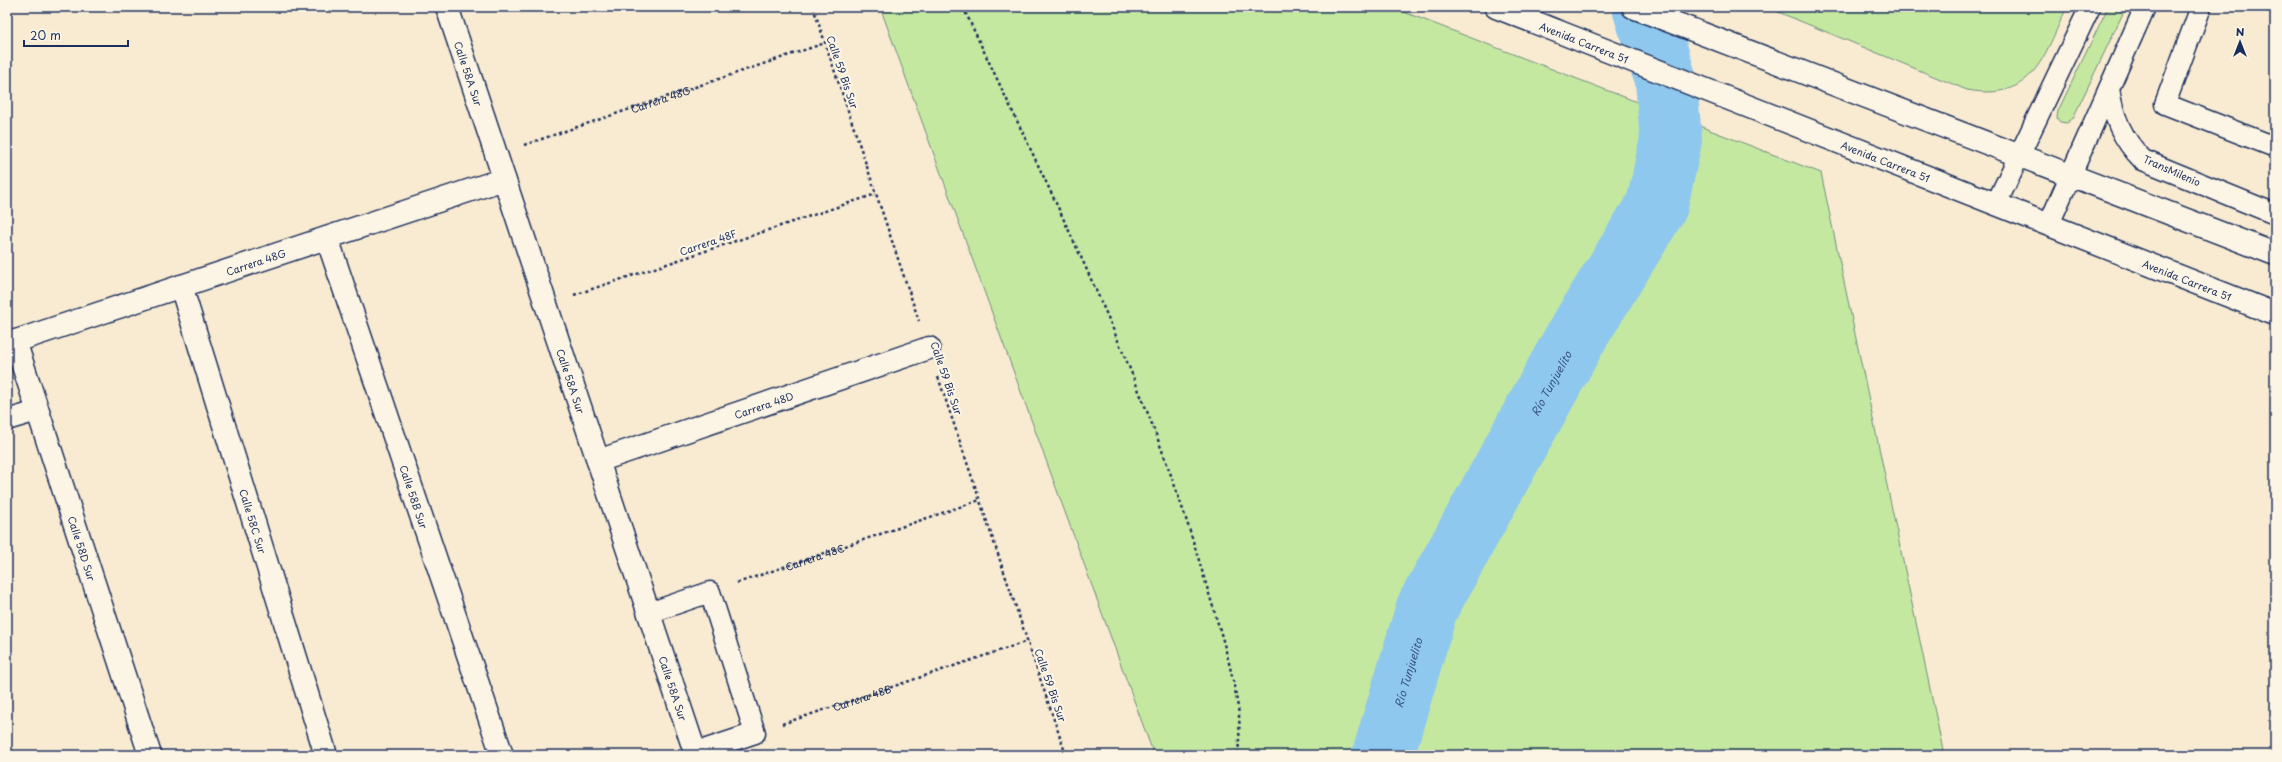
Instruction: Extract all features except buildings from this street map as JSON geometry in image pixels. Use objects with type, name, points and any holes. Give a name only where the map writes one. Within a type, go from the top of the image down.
[{"type":"street","name":"Calle 58A Sur","points":[[447,7],[696,754]]},
{"type":"street","name":"Avenida Carrera 51","points":[[1496,7],[2275,314]]},
{"type":"street","points":[[1633,7],[2275,254]]},
{"type":"street","name":"Carrera 48G","points":[[11,342],[504,179]]},
{"type":"street","name":"Calle 58B Sur","points":[[327,238],[502,755]]},
{"type":"street","name":"Calle 58C Sur","points":[[181,286],[326,755]]},
{"type":"street","name":"Calle 58D Sur","points":[[11,342],[37,411],[150,755]]},
{"type":"street","name":"Carrera 48D","points":[[598,460],[928,348]]},
{"type":"lane","points":[[1996,204],[2090,7]]},
{"type":"lane","points":[[2049,224],[2145,7]]},
{"type":"lane","points":[[2202,7],[2165,104],[2275,147]]},
{"type":"lane","name":"TransMilenio","points":[[2109,88],[2117,124],[2131,148],[2143,160],[2275,214]]},
{"type":"lane","points":[[7,420],[37,411]]},
{"type":"lane","points":[[649,613],[710,592],[755,733],[696,754]]},
{"type":"path","name":"Calle 59 Bis Sur","points":[[813,7],[1066,755]]},
{"type":"path","points":[[963,7],[1087,272],[1160,440],[1195,547],[1230,668],[1239,717],[1238,755]]},
{"type":"path","name":"Carrera 48G","points":[[496,154],[825,43]]},
{"type":"path","name":"Carrera 48F","points":[[546,305],[876,194]]},
{"type":"path","name":"Carrera 48C","points":[[710,592],[980,500]]},
{"type":"path","name":"Carrera 48B","points":[[755,733],[1028,641]]},
{"type":"green space","points":[[880,7],[1391,7],[1821,173],[1944,755],[1154,755]]},
{"type":"green space","points":[[1766,7],[2067,7],[2051,43],[2033,72],[2022,82],[2008,89],[1990,92],[1967,90]]},
{"type":"green space","points":[[2108,7],[2126,7],[2073,118],[2067,123],[2060,122],[2057,118],[2058,111]]},
{"type":"waterway","name":"Río Tunjuelito","points":[[1383,755],[1427,608],[1576,337],[1657,205],[1671,140],[1666,81],[1643,7]]}]
